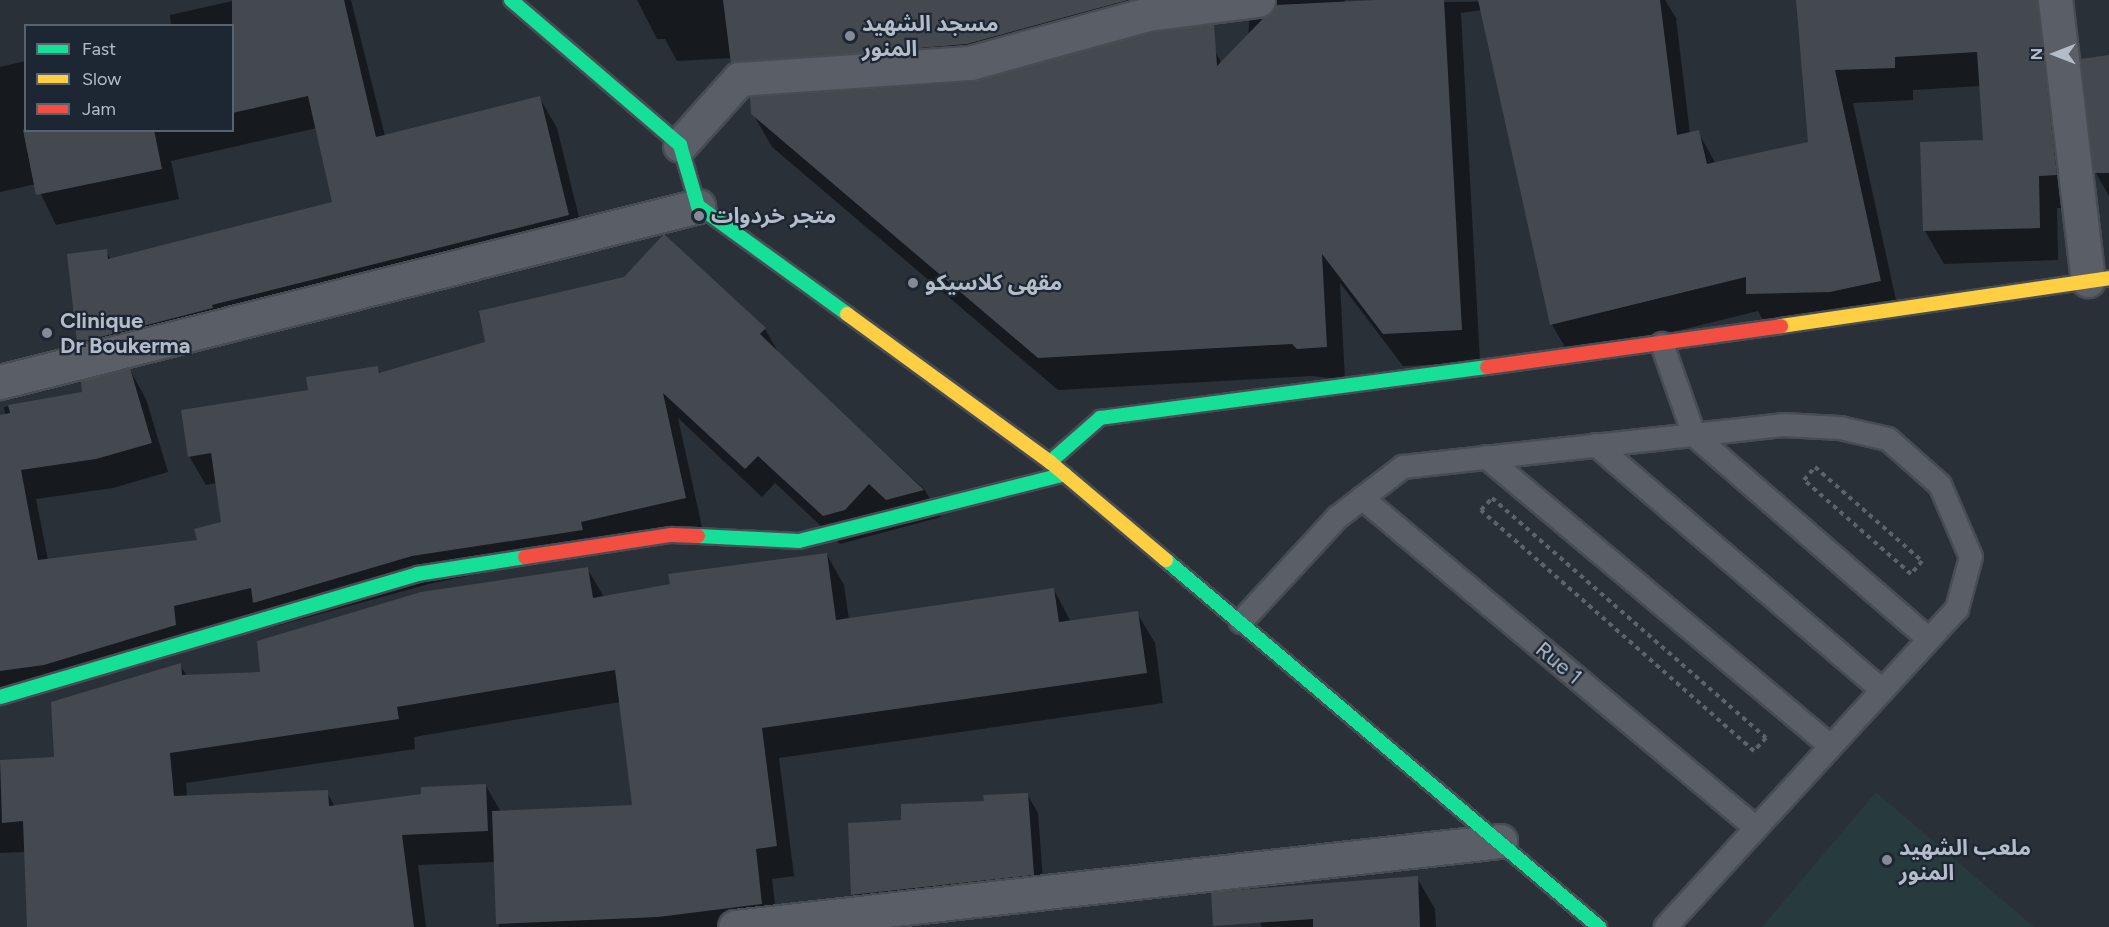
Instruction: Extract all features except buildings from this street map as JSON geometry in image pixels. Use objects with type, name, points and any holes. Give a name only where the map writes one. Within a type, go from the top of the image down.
[{"type":"street","points":[[511,0],[680,145],[698,206],[1065,474],[1599,927]]},
{"type":"street","points":[[680,145],[739,79],[970,63],[1148,14],[1258,0]]},
{"type":"street","points":[[1050,462],[1101,418],[1662,344],[2098,279],[2055,0]]},
{"type":"street","points":[[0,381],[698,206]]},
{"type":"street","points":[[0,697],[417,574],[671,536],[799,541],[1065,474]]},
{"type":"street","points":[[735,927],[1500,841]]},
{"type":"lane","points":[[1662,344],[1694,435],[1929,639]]},
{"type":"lane","points":[[1241,622],[1338,517],[1403,467],[1783,425],[1840,429],[1888,439],[1940,485],[1971,557],[1957,609],[1666,927]]},
{"type":"lane","points":[[1596,446],[1882,690]]},
{"type":"lane","points":[[1486,458],[1830,746]]},
{"type":"lane","name":"Rue 1","points":[[1362,498],[1756,828]]},
{"type":"path","points":[[1815,467],[1922,561],[1911,574],[1804,480],[1815,467]]},
{"type":"path","points":[[1492,498],[1766,738],[1754,751],[1481,510],[1492,498]]},
{"type":"green space","name":"ملعب الشهيد المنور","points":[[1876,792],[2034,927],[1762,927]]},
{"type":"traffic: fast","points":[[511,0],[680,145],[698,206],[847,314]]},
{"type":"traffic: fast","points":[[1050,462],[1100,418],[1487,367]]},
{"type":"traffic: fast","points":[[698,536],[799,541],[1065,474]]},
{"type":"traffic: fast","points":[[0,697],[417,574],[525,557]]},
{"type":"traffic: fast","points":[[1166,560],[1599,927]]},
{"type":"traffic: slow","points":[[1781,326],[2109,278]]},
{"type":"traffic: slow","points":[[847,314],[1050,462],[1166,560]]},
{"type":"traffic: jam","points":[[1487,367],[1781,326]]},
{"type":"traffic: jam","points":[[525,557],[671,535],[698,536]]},
{"type":"place","name":"مسجد الشهيد المنور","points":[[850,36]]},
{"type":"place","name":"متجر خردوات","points":[[699,216]]},
{"type":"place","name":"مقهى كلاسيكو","points":[[913,283]]},
{"type":"place","name":"Clinique Dr Boukerma","points":[[47,333]]},
{"type":"place","name":"ملعب الشهيد المنور","points":[[1887,860]]}]
